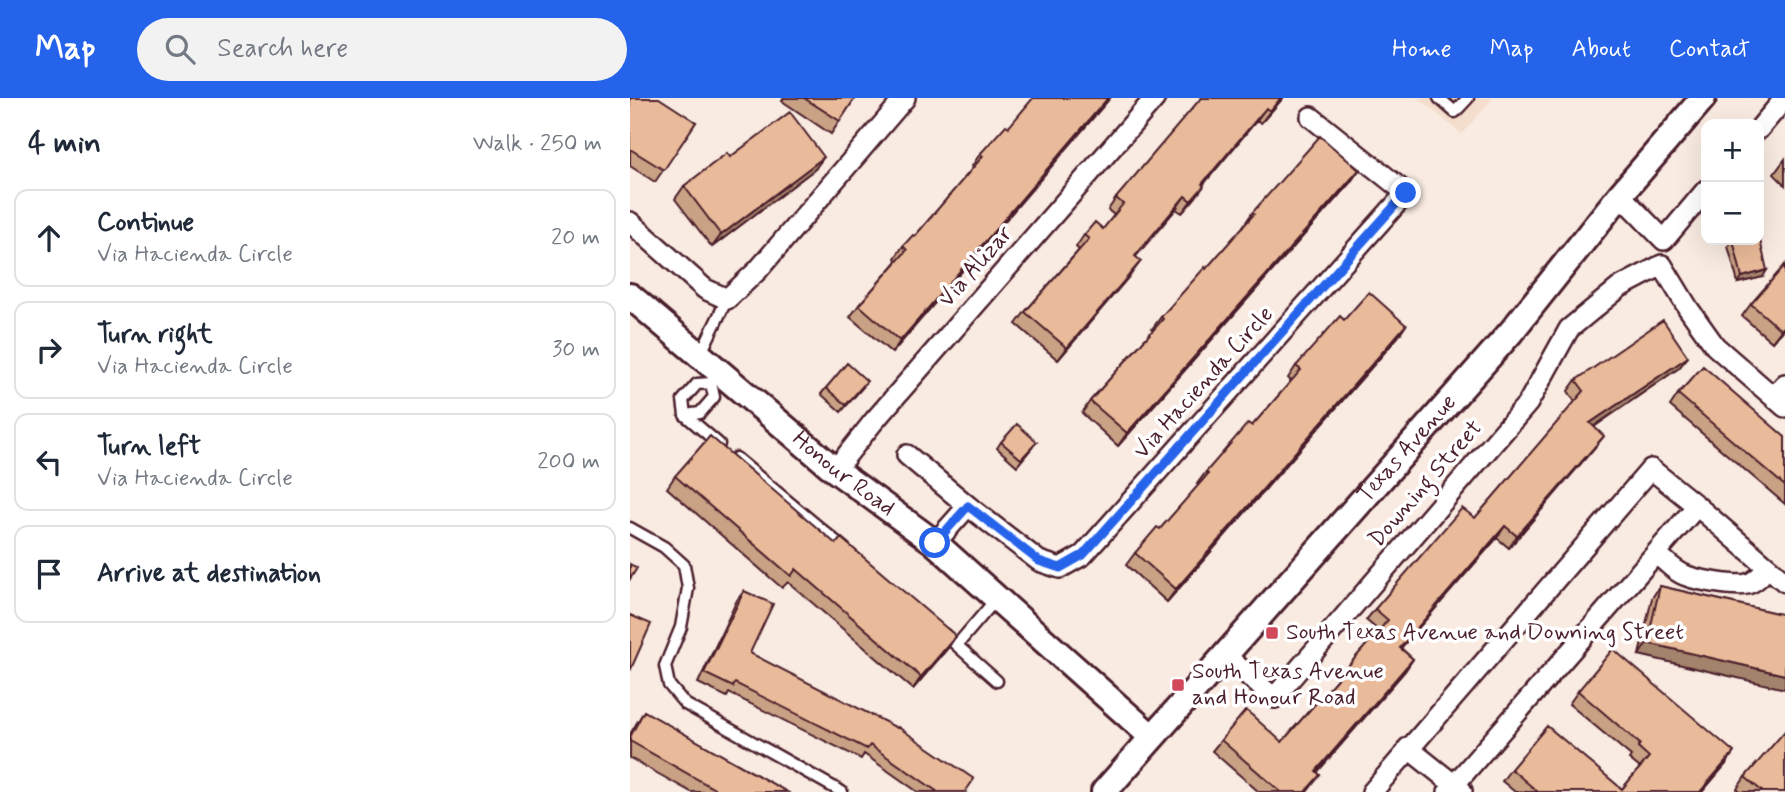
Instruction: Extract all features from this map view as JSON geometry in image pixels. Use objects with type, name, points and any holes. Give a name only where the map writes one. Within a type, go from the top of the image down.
[{"type":"street","points":[[630,222],[705,289],[727,299],[758,270],[905,98]]},
{"type":"street","name":"Via Alizar","points":[[835,470],[874,421],[1155,98]]},
{"type":"street","name":"Texas Avenue","points":[[1104,792],[1511,332],[1620,195],[1703,98]]},
{"type":"street","points":[[1764,123],[1785,98]]},
{"type":"street","name":"Via Hacienda Circle","points":[[968,506],[1039,561],[1060,568],[1083,555],[1406,193],[1311,117]]},
{"type":"street","points":[[1620,195],[1664,240],[1701,196]]},
{"type":"street","points":[[1662,265],[1714,346],[1781,396]]},
{"type":"street","name":"Downing Street","points":[[1225,655],[1274,698],[1528,403],[1569,328],[1620,287],[1662,265]]},
{"type":"street","name":"Honour Road","points":[[630,296],[699,356],[715,378],[935,543],[1152,737]]},
{"type":"street","points":[[907,455],[968,506],[935,543]]},
{"type":"street","points":[[1372,792],[1651,469],[1785,582]]},
{"type":"street","points":[[1408,748],[1455,790],[1697,506]]},
{"type":"street","points":[[1656,553],[1687,577],[1732,585],[1756,581],[1768,567]]},
{"type":"lane","points":[[1439,98],[1455,112],[1468,98]]},
{"type":"lane","points":[[1662,265],[1664,240]]},
{"type":"lane","points":[[699,356],[727,299]]},
{"type":"lane","points":[[685,415],[700,413],[714,397],[715,378],[697,384],[683,400],[685,415],[852,555]]},
{"type":"lane","points":[[630,528],[664,547],[684,565],[688,588],[681,627],[665,666],[669,685],[685,704],[842,792]]},
{"type":"lane","points":[[957,645],[997,598]]},
{"type":"lane","points":[[933,624],[997,681]]},
{"type":"shaded area","points":[[1418,98],[1493,98],[1462,134]]},
{"type":"building","points":[[630,98],[659,98],[696,122],[664,170],[630,149]]},
{"type":"building","points":[[804,98],[855,98],[840,121]]},
{"type":"building","points":[[1033,98],[1108,98],[900,341],[859,305],[907,250],[903,246],[915,236],[983,156],[980,154],[1006,125],[1009,127]]},
{"type":"building","points":[[1201,98],[1281,98],[1270,111],[1266,108],[1202,184],[1204,186],[1191,201],[1185,196],[1135,256],[1141,261],[1067,348],[1025,312],[1089,239],[1084,235],[1095,222],[1103,229],[1123,204],[1116,198]]},
{"type":"building","points":[[790,112],[824,157],[721,235],[684,186],[727,153],[730,157]]},
{"type":"building","points":[[1320,136],[1359,170],[1127,433],[1090,401]]},
{"type":"building","points":[[1734,245],[1761,245],[1767,270],[1742,277]]},
{"type":"building","points":[[1785,265],[1785,325],[1781,330],[1751,304]]},
{"type":"building","points":[[1369,292],[1406,325],[1176,589],[1135,553],[1208,474],[1206,472],[1248,423],[1252,426],[1301,370],[1296,366],[1340,316],[1344,320]]},
{"type":"building","points":[[1663,320],[1688,357],[1590,423],[1604,436],[1517,536],[1505,526],[1400,648],[1413,659],[1316,771],[1320,775],[1305,792],[1281,792],[1221,740],[1246,710],[1282,742],[1388,620],[1375,609],[1462,508],[1475,518],[1584,391],[1576,380]]},
{"type":"building","points":[[847,363],[867,381],[846,405],[826,388]]},
{"type":"building","points":[[1703,366],[1785,437],[1785,486],[1678,394]]},
{"type":"building","points":[[1017,424],[1037,442],[1021,459],[1001,442]]},
{"type":"building","points":[[710,436],[836,544],[841,538],[956,636],[921,677],[796,569],[791,576],[675,476]]},
{"type":"building","points":[[630,564],[637,568],[630,579]]},
{"type":"building","points":[[1660,586],[1785,615],[1785,675],[1647,643]]},
{"type":"building","points":[[744,591],[773,604],[750,653],[898,727],[974,779],[965,792],[938,792],[870,745],[867,749],[735,683],[733,687],[704,673]]},
{"type":"building","points":[[630,615],[651,624],[630,671]]},
{"type":"building","points":[[1613,649],[1734,752],[1700,792],[1538,792],[1511,769],[1547,726],[1622,789],[1649,757],[1638,747],[1640,744],[1578,691]]},
{"type":"building","points":[[644,711],[787,792],[720,792],[630,741]]},
{"type":"building","points":[[1785,731],[1785,792],[1763,792],[1745,777]]},
{"type":"place","name":"South Texas Avenue and Downing Street","points":[[1272,633]]},
{"type":"place","name":"South Texas Avenue and Honour Road","points":[[1178,685]]},
{"type":"route","points":[[935,543],[968,506],[1039,561],[1060,568],[1083,555],[1406,193]]}]
